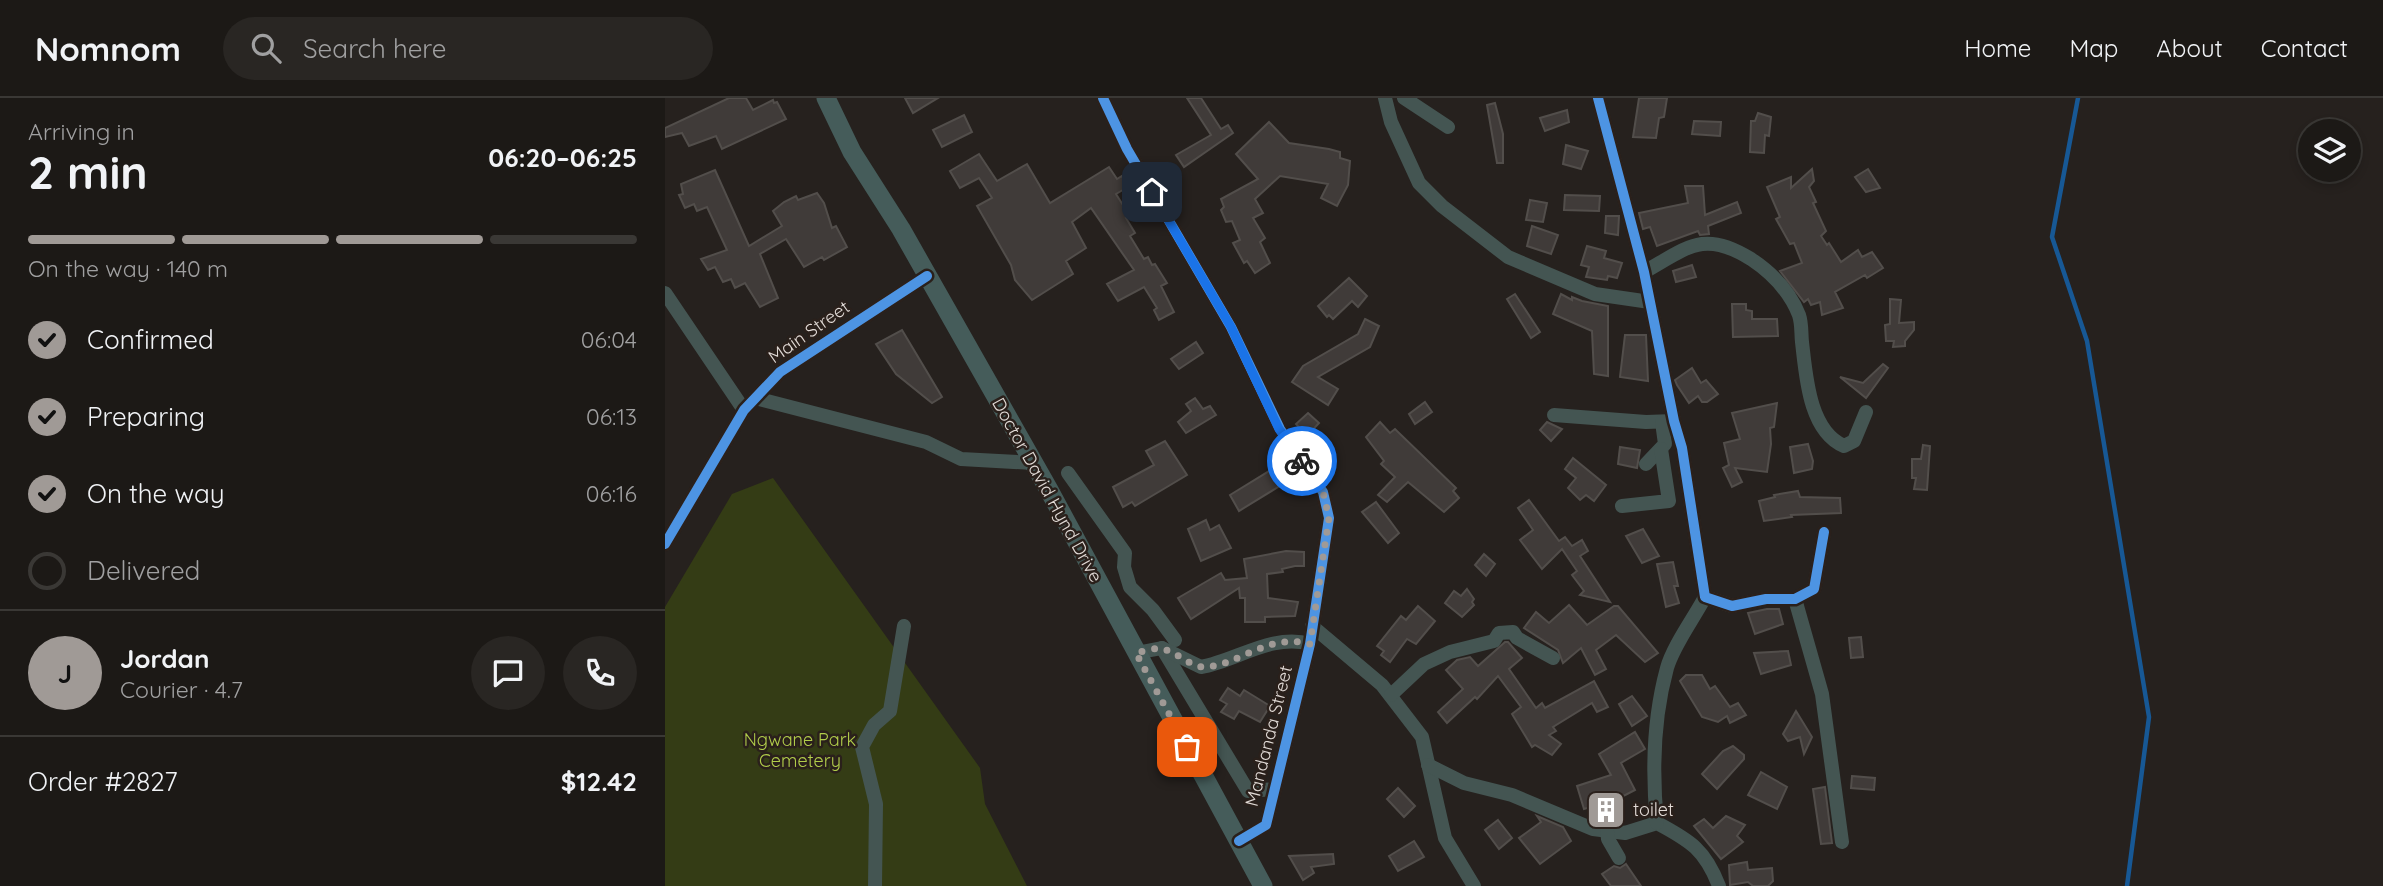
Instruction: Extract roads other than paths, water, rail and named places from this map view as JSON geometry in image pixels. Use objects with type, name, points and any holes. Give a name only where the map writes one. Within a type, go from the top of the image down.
[{"type":"main road","name":"Doctor David Hynd Drive","points":[[826,98],[852,152],[927,276],[1034,464],[1263,886]]},
{"type":"street","points":[[1404,98],[1448,127]]},
{"type":"street","points":[[1598,98],[1644,272],[1668,421],[1665,444],[1646,464]]},
{"type":"street","name":"Mandanda Street","points":[[1104,99],[1127,149],[1231,327],[1279,429],[1327,501],[1329,518],[1310,644],[1266,825],[1239,841]]},
{"type":"street","points":[[1381,99],[1419,183],[1442,206],[1508,257],[1595,293],[1650,302]]},
{"type":"street","points":[[1644,272],[1696,243],[1723,245],[1756,262],[1768,270],[1789,296],[1801,318],[1801,340],[1819,425],[1831,440],[1844,446],[1854,441],[1866,412]]},
{"type":"street","name":"Main Street","points":[[665,544],[744,410],[780,372],[927,276]]},
{"type":"street","points":[[665,293],[744,410]]},
{"type":"street","points":[[755,398],[926,442],[961,459],[1034,464]]},
{"type":"street","points":[[1554,415],[1668,421]]},
{"type":"street","points":[[1657,824],[1653,782],[1654,743],[1668,666],[1705,597],[1682,448],[1668,421]]},
{"type":"street","points":[[1622,506],[1669,501],[1661,449]]},
{"type":"street","points":[[1068,473],[1125,553],[1124,567],[1130,587],[1175,640]]},
{"type":"street","points":[[1705,597],[1732,606],[1766,598],[1795,598],[1814,589],[1824,532]]},
{"type":"street","points":[[1795,598],[1822,694],[1842,842]]},
{"type":"street","points":[[874,886],[876,804],[862,747],[874,725],[890,711],[904,625]]},
{"type":"street","points":[[1312,626],[1382,685],[1422,737],[1445,838],[1474,886]]},
{"type":"street","points":[[1391,695],[1424,664],[1450,652],[1494,641],[1499,633],[1513,632],[1517,638],[1553,658]]},
{"type":"street","points":[[1136,653],[1162,648],[1201,667],[1215,665],[1269,645],[1303,642],[1310,644]]},
{"type":"street","points":[[1162,648],[1248,791],[1274,789]]},
{"type":"street","points":[[1428,765],[1464,783],[1512,795],[1593,829],[1625,833],[1657,824],[1682,836],[1700,850],[1719,886]]},
{"type":"street","points":[[1607,831],[1608,839],[1619,858]]},
{"type":"waterway","points":[[2078,98],[2052,237],[2087,341],[2149,717],[2127,886]]},
{"type":"place","name":"toilet","points":[[1606,810]]},
{"type":"park label","name":"Ngwane Park Cemetery","points":[[800,750]]}]
